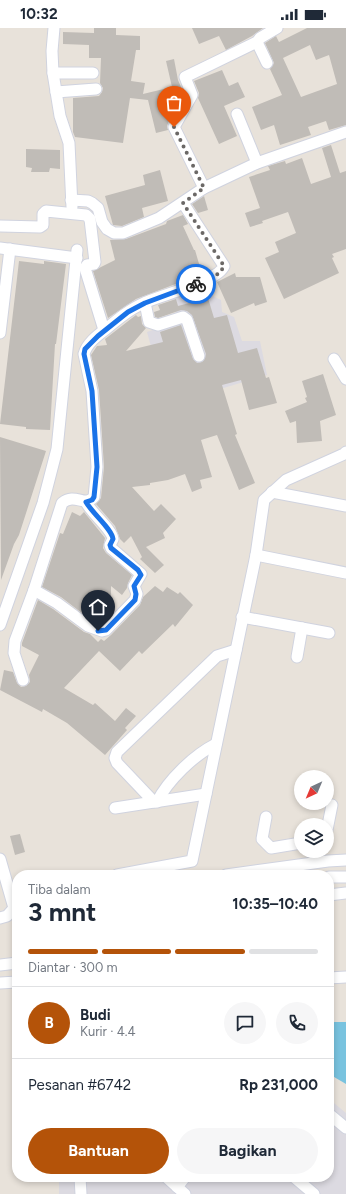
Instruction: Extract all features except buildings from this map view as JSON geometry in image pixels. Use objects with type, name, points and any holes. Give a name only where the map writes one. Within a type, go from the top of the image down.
[{"type":"street","points":[[54,28],[52,51],[53,73],[60,116],[69,143],[71,200],[73,214]]},
{"type":"street","points":[[204,188],[174,127],[192,96],[186,77],[257,42],[260,38],[277,28]]},
{"type":"street","points":[[257,42],[267,63]]},
{"type":"street","points":[[53,73],[92,73]]},
{"type":"street","points":[[56,92],[96,89]]},
{"type":"street","points":[[237,114],[258,163]]},
{"type":"street","points":[[71,200],[88,201],[92,203],[98,208],[102,222],[110,232],[116,234],[128,231],[159,218],[204,188],[258,163],[346,132]]},
{"type":"street","points":[[23,680],[14,653],[15,642],[34,590],[62,503],[67,498],[86,502],[92,500],[94,497],[97,467],[92,391],[84,354],[85,349],[104,330],[128,312],[145,303],[208,279],[223,270],[224,266],[220,259],[204,237],[183,203]]},
{"type":"street","points":[[0,226],[40,227],[43,225],[43,214],[45,211],[86,216],[91,220],[95,262],[94,264],[86,265],[86,268],[104,330]]},
{"type":"street","points":[[0,332],[5,248],[77,254],[57,449],[43,503],[4,602],[1,620]]},
{"type":"street","points":[[145,303],[149,322],[158,325],[183,317],[187,320],[199,356]]},
{"type":"street","points":[[334,359],[346,379]]},
{"type":"street","points":[[146,870],[192,862],[256,555],[264,500],[286,480],[346,452]]},
{"type":"street","points":[[272,492],[346,506]]},
{"type":"street","points":[[34,590],[57,603],[88,626],[102,631],[106,630],[135,600],[136,594],[134,586],[141,574],[111,548],[110,545],[113,539],[112,533],[92,512],[86,502]]},
{"type":"street","points":[[256,555],[346,573]]},
{"type":"street","points":[[242,617],[329,633]]},
{"type":"street","points":[[297,657],[302,628]]},
{"type":"street","points":[[155,802],[117,763],[115,758],[117,752],[217,656],[236,650]]},
{"type":"street","points":[[155,802],[163,789],[203,750],[216,744]]},
{"type":"street","points":[[114,808],[206,794]]},
{"type":"street","points":[[266,817],[262,839],[272,848],[294,845]]},
{"type":"street","points":[[334,857],[346,860]]},
{"type":"street","points":[[253,870],[316,858]]},
{"type":"street","points":[[0,862],[12,901]]},
{"type":"street","points":[[334,878],[346,877]]},
{"type":"street","points":[[334,894],[346,893]]},
{"type":"street","points":[[0,918],[7,916],[12,911]]},
{"type":"street","points":[[0,966],[12,963]]},
{"type":"street","points":[[334,978],[346,977]]},
{"type":"street","points":[[0,983],[12,982]]},
{"type":"street","points":[[334,1118],[346,1128]]},
{"type":"street","points":[[80,1182],[81,1194]]},
{"type":"street","points":[[172,1182],[181,1190]]},
{"type":"street","points":[[300,1182],[314,1194]]},
{"type":"shaded area","points":[[198,289],[221,300],[222,312],[234,317],[242,341],[260,341],[267,375],[167,405],[147,332],[178,321],[171,296]]},
{"type":"shaded area","points":[[334,1103],[346,1113],[346,1194],[59,1194],[59,1182],[334,1182]]},
{"type":"water","points":[[334,1022],[346,1022],[346,1084],[334,1077]]},
{"type":"way so far","points":[[174,127],[204,188],[183,203],[224,266],[220,273],[196,284]]},
{"type":"route","points":[[98,631],[105,631],[135,600],[137,597],[134,586],[141,575],[138,570],[111,548],[110,545],[113,540],[112,533],[92,512],[86,502],[92,500],[94,497],[97,467],[92,391],[84,354],[85,349],[98,336],[128,312],[145,303],[196,284]]}]
